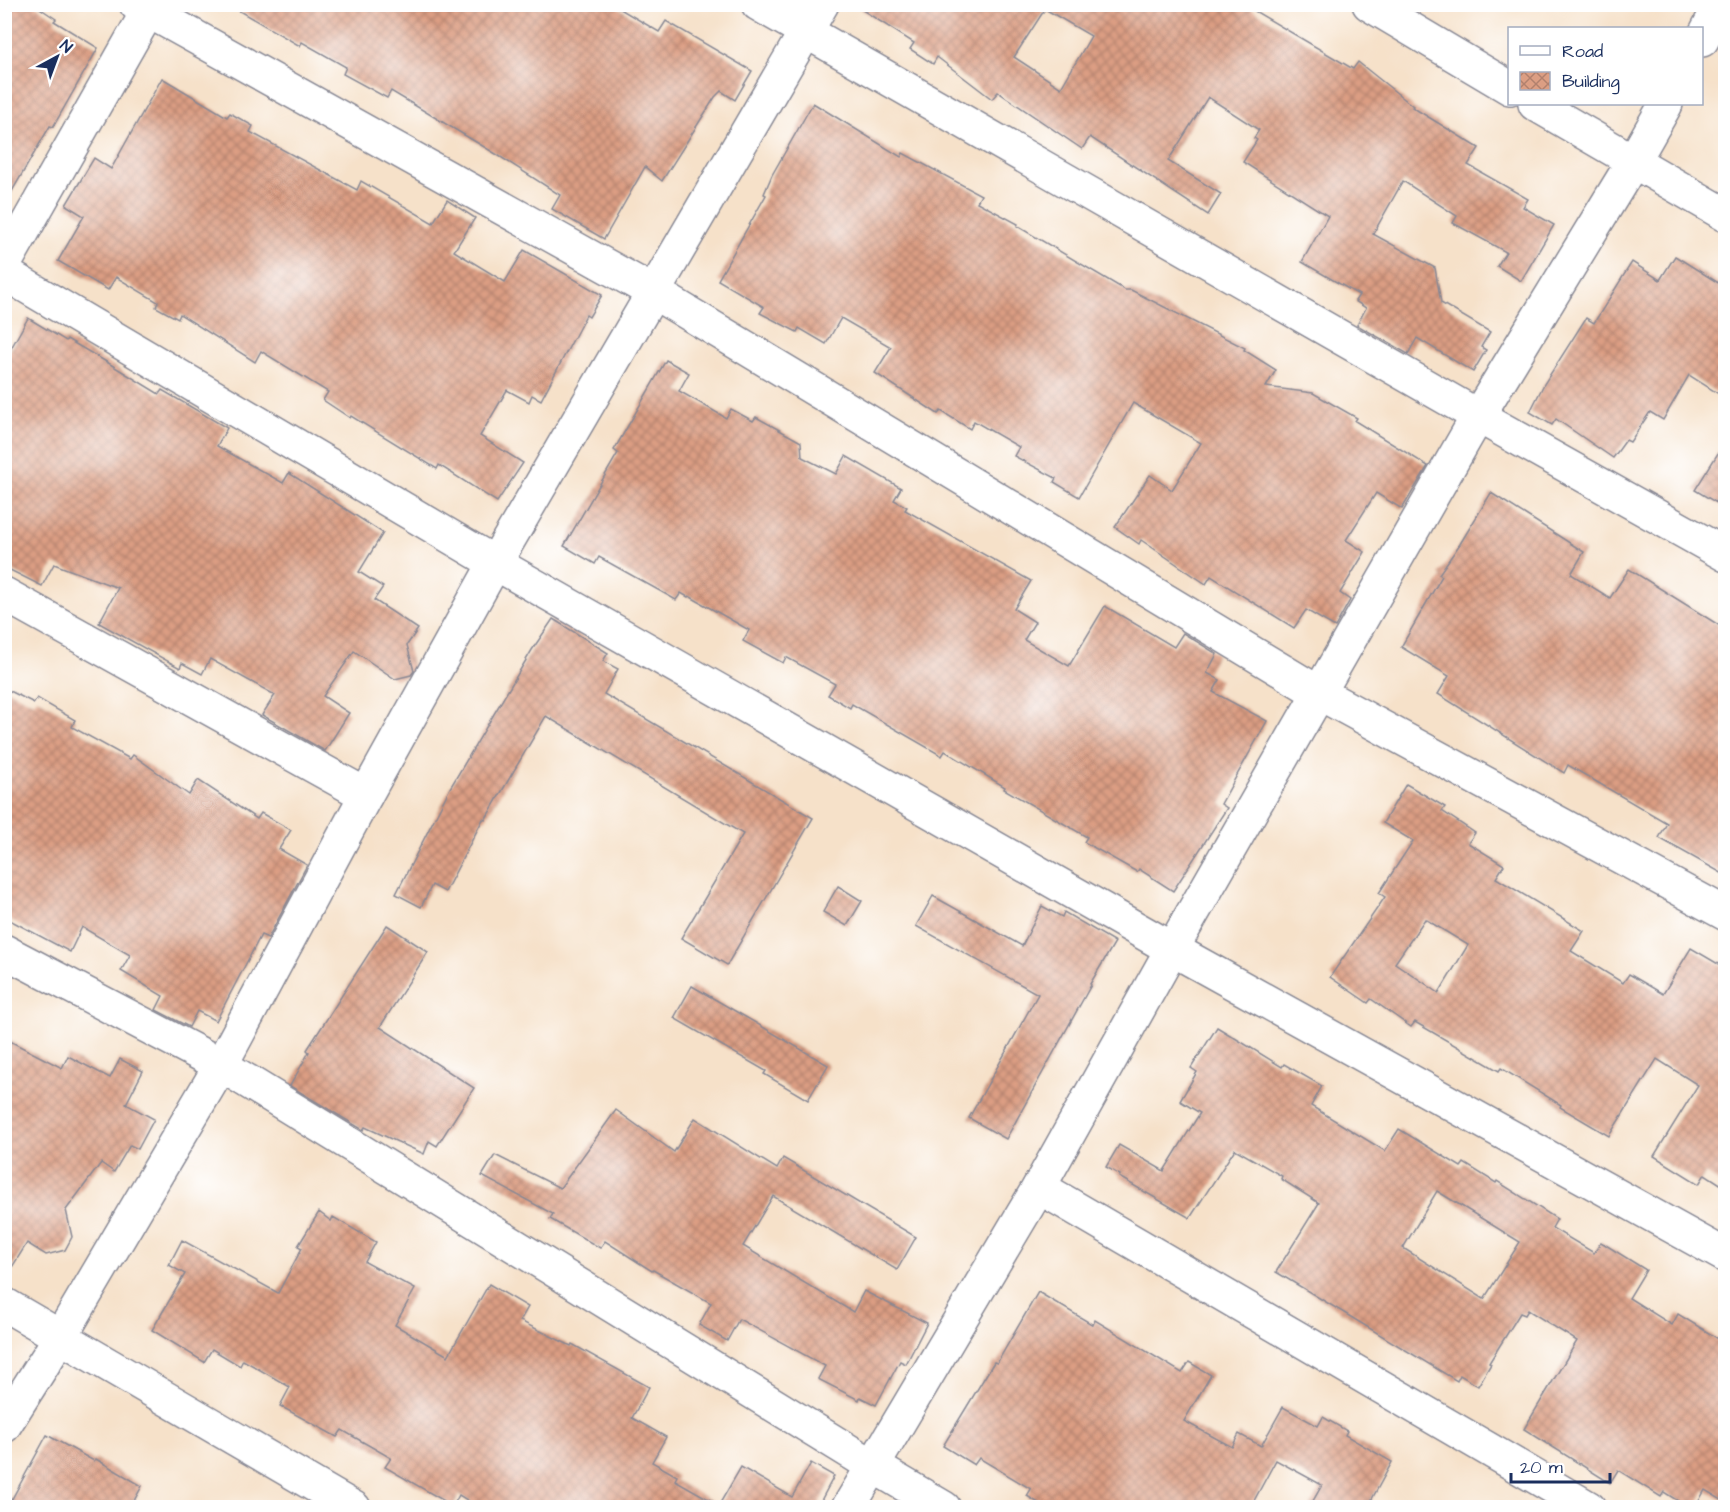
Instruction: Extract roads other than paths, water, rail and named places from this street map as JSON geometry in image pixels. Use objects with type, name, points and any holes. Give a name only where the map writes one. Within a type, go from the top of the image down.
[{"type":"street","points":[[758,4],[814,19],[1478,416],[1725,555]]},
{"type":"street","points":[[1369,4],[1508,87]]},
{"type":"street","points":[[1703,37],[1722,4]]},
{"type":"street","points":[[4,265],[145,7],[655,293],[1319,693],[1725,914]]},
{"type":"street","points":[[4,1426],[61,1336],[221,1065],[366,795],[495,563],[814,19]]},
{"type":"street","points":[[1537,105],[1725,215]]},
{"type":"street","points":[[848,1508],[1039,1187],[1172,949],[1478,416],[1665,105]]},
{"type":"street","points":[[4,273],[495,563],[1172,949],[1725,1256]]},
{"type":"street","points":[[4,594],[366,795]]},
{"type":"street","points":[[4,951],[221,1065],[944,1508]]},
{"type":"street","points":[[1039,1187],[1589,1508]]},
{"type":"street","points":[[4,1304],[354,1508]]}]
